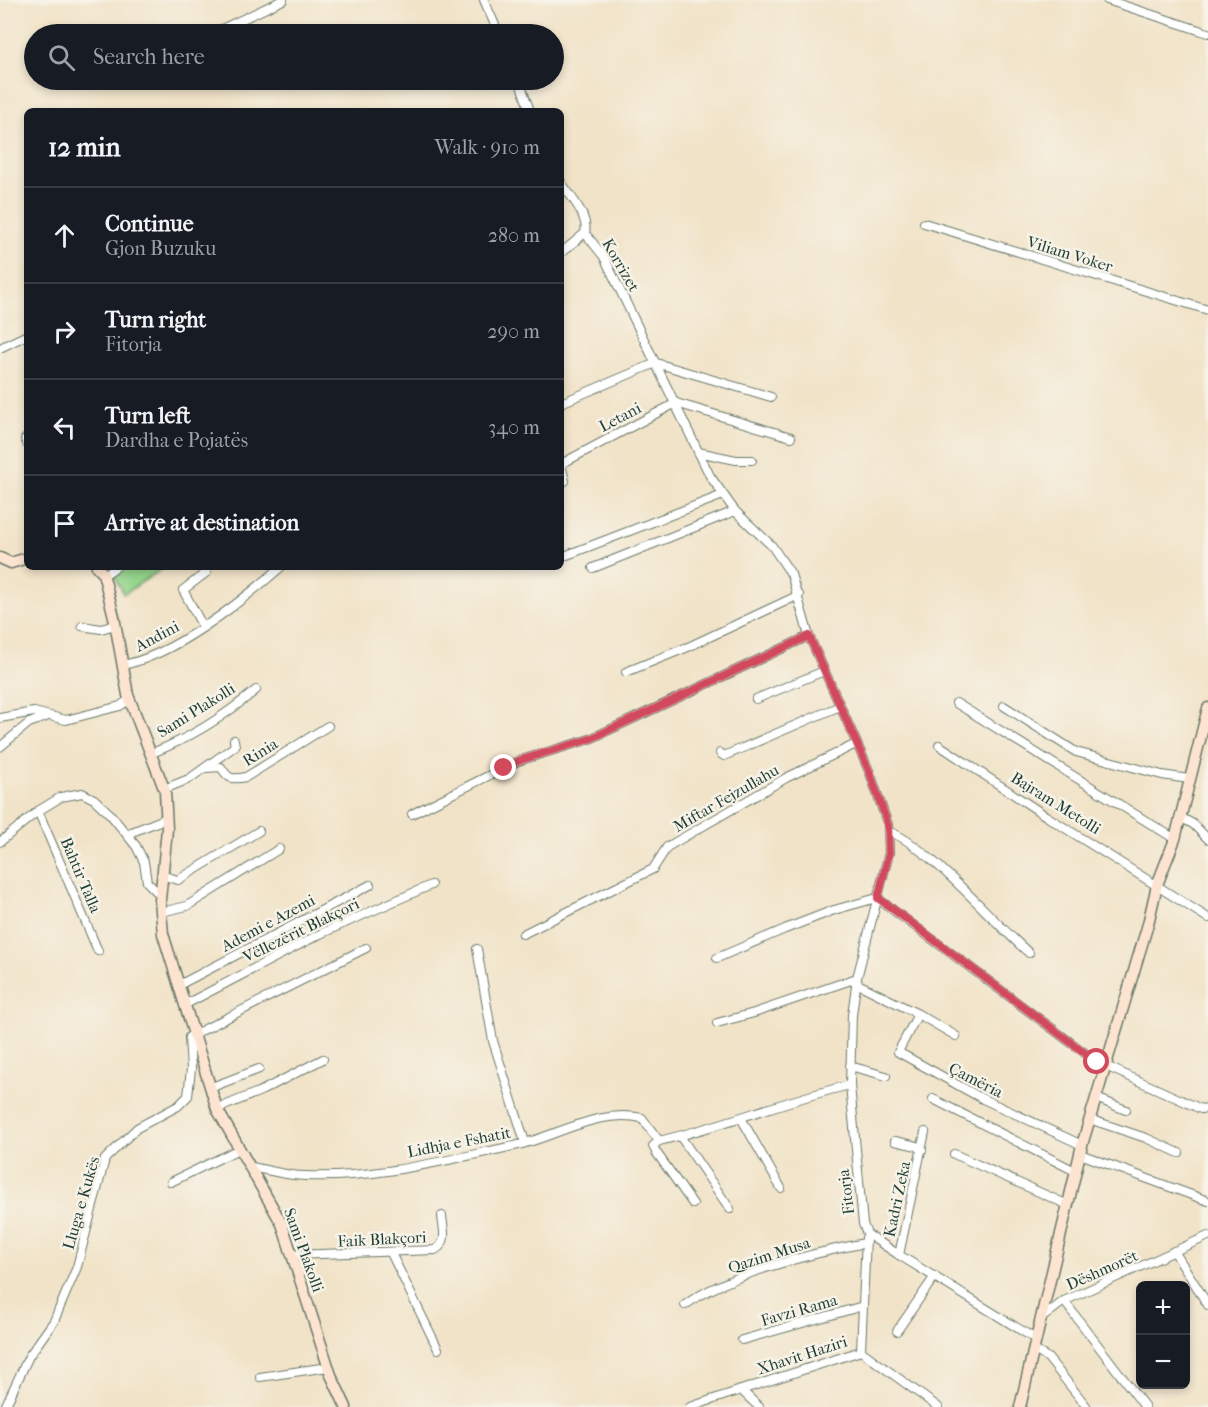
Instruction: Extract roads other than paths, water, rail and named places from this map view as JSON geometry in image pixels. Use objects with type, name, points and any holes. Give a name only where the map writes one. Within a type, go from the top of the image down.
[{"type":"street","points":[[232,24],[283,0]]},
{"type":"street","points":[[484,0],[495,24]]},
{"type":"street","points":[[1107,0],[1208,33]]},
{"type":"street","points":[[523,90],[529,108]]},
{"type":"street","name":"Korrizet","points":[[564,187],[582,214],[587,226],[585,233],[604,257],[698,452],[723,495],[735,511],[772,546],[790,574],[809,636]]},
{"type":"street","name":"Viliam Voker","points":[[924,223],[1208,310]]},
{"type":"street","points":[[564,251],[585,233]]},
{"type":"street","points":[[0,348],[24,336]]},
{"type":"street","points":[[564,401],[656,363],[771,397]]},
{"type":"street","points":[[676,403],[791,438]]},
{"type":"street","name":"Letani","points":[[564,462],[676,403]]},
{"type":"street","points":[[698,452],[736,460],[752,460]]},
{"type":"street","name":"Letani","points":[[564,477],[565,481]]},
{"type":"street","points":[[567,555],[723,495]]},
{"type":"street","points":[[593,568],[735,511]]},
{"type":"street","points":[[0,558],[11,563],[24,559]]},
{"type":"street","name":"Andini","points":[[122,665],[138,662],[203,627],[277,570]]},
{"type":"street","name":"Sami Plakolli","points":[[100,571],[115,626],[130,699],[164,789],[167,818],[161,875],[161,912],[164,934],[179,985],[218,1109],[282,1224],[328,1367],[346,1407]]},
{"type":"street","name":"Andini","points":[[203,627],[183,590],[207,572]]},
{"type":"street","points":[[626,672],[698,643],[798,595]]},
{"type":"street","points":[[82,626],[101,629],[115,626]]},
{"type":"street","points":[[412,814],[518,761],[590,739],[809,636]]},
{"type":"street","name":"Fitorja","points":[[809,636],[880,798],[889,832],[889,853],[857,981],[852,1015],[850,1085],[856,1172],[863,1224],[867,1234],[935,1276],[1036,1345],[1087,1407]]},
{"type":"street","points":[[756,699],[824,671]]},
{"type":"street","name":"Sami Plakolli","points":[[152,753],[168,747],[220,716],[256,690]]},
{"type":"street","points":[[0,718],[28,712],[66,720],[120,706],[130,699]]},
{"type":"street","points":[[956,703],[1175,839]]},
{"type":"street","points":[[720,753],[724,756],[840,706]]},
{"type":"street","points":[[1004,706],[1076,752],[1189,779]]},
{"type":"street","points":[[1020,1407],[1075,1171],[1148,924],[1157,885],[1175,839],[1208,708]]},
{"type":"street","points":[[0,747],[29,723],[47,716]]},
{"type":"street","name":"Rinia","points":[[206,768],[221,767],[228,778],[234,780],[246,777],[328,726]]},
{"type":"street","name":"Rinia","points":[[164,789],[178,786],[206,768],[209,763],[235,746],[234,740]]},
{"type":"street","name":"Miftar Fejzullahu","points":[[522,934],[653,869],[667,847],[786,778],[856,744]]},
{"type":"street","name":"Bajram Metolli","points":[[939,745],[1046,816],[1208,918]]},
{"type":"street","points":[[0,842],[38,811],[61,796],[82,793],[94,800],[129,838],[141,854],[147,882],[160,895]]},
{"type":"street","name":"Bahtir Talla","points":[[38,811],[98,951]]},
{"type":"street","points":[[1180,817],[1194,824],[1208,839]]},
{"type":"street","points":[[129,838],[132,832],[167,818]]},
{"type":"street","points":[[161,875],[178,880],[259,831]]},
{"type":"street","points":[[889,832],[897,834],[928,858],[1029,953]]},
{"type":"street","points":[[161,912],[187,906],[279,849]]},
{"type":"street","name":"Ademi e Azemi","points":[[179,985],[370,885]]},
{"type":"street","name":"Vëllezërit Blakçori","points":[[186,1004],[347,921],[431,885]]},
{"type":"street","points":[[717,958],[785,928],[834,910],[878,898],[1097,1062],[1201,1109],[1208,1108]]},
{"type":"street","points":[[195,1034],[366,948]]},
{"type":"street","points":[[477,950],[493,1041],[525,1142]]},
{"type":"street","points":[[717,1023],[857,981]]},
{"type":"street","name":"Çamëria","points":[[857,981],[956,1036]]},
{"type":"street","name":"Çamëria","points":[[918,1014],[898,1052],[901,1055],[1081,1149]]},
{"type":"street","name":"Lluga e Kukës","points":[[5,1407],[29,1356],[54,1321],[77,1267],[105,1159],[136,1128],[178,1106],[188,1096],[191,1069],[189,1037],[195,1034]]},
{"type":"street","points":[[218,1109],[263,1090],[323,1059]]},
{"type":"street","points":[[850,1066],[886,1076]]},
{"type":"street","points":[[212,1087],[259,1069]]},
{"type":"street","points":[[658,1141],[741,1118],[812,1093],[850,1085]]},
{"type":"street","points":[[1096,1098],[1126,1110]]},
{"type":"street","points":[[933,1099],[1075,1171]]},
{"type":"street","name":"Lidhja e Fshatit","points":[[251,1167],[303,1176],[376,1172],[525,1142],[582,1122],[620,1117],[642,1118],[658,1141],[653,1146],[656,1152],[693,1204]]},
{"type":"street","points":[[741,1118],[781,1188]]},
{"type":"street","points":[[1089,1119],[1146,1138],[1179,1153]]},
{"type":"street","name":"Kadri Zeka","points":[[899,1255],[925,1132]]},
{"type":"street","points":[[680,1136],[730,1209]]},
{"type":"street","name":"Kadri Zeka","points":[[895,1141],[917,1146],[922,1150]]},
{"type":"street","points":[[171,1182],[239,1149]]},
{"type":"street","points":[[1081,1149],[1208,1201]]},
{"type":"street","points":[[954,1154],[1068,1205]]},
{"type":"street","name":"Faik Blakçori","points":[[292,1255],[391,1253],[412,1248],[435,1250],[440,1247],[445,1238],[441,1216]]},
{"type":"street","points":[[867,1234],[861,1351],[938,1407]]},
{"type":"street","name":"Dëshmorët","points":[[1042,1317],[1064,1301],[1208,1236]]},
{"type":"street","name":"Qazim Musa","points":[[685,1305],[707,1290],[801,1258],[865,1242]]},
{"type":"street","points":[[1174,1251],[1208,1305]]},
{"type":"street","points":[[391,1253],[438,1349]]},
{"type":"street","points":[[897,1331],[935,1276]]},
{"type":"street","points":[[1064,1301],[1145,1407]]},
{"type":"street","name":"Favzi Rama","points":[[742,1340],[863,1306]]},
{"type":"street","name":"Xhavit Haziri","points":[[759,1407],[741,1390],[861,1351]]},
{"type":"street","points":[[260,1377],[328,1367]]},
{"type":"street","points":[[690,1407],[741,1390]]}]
